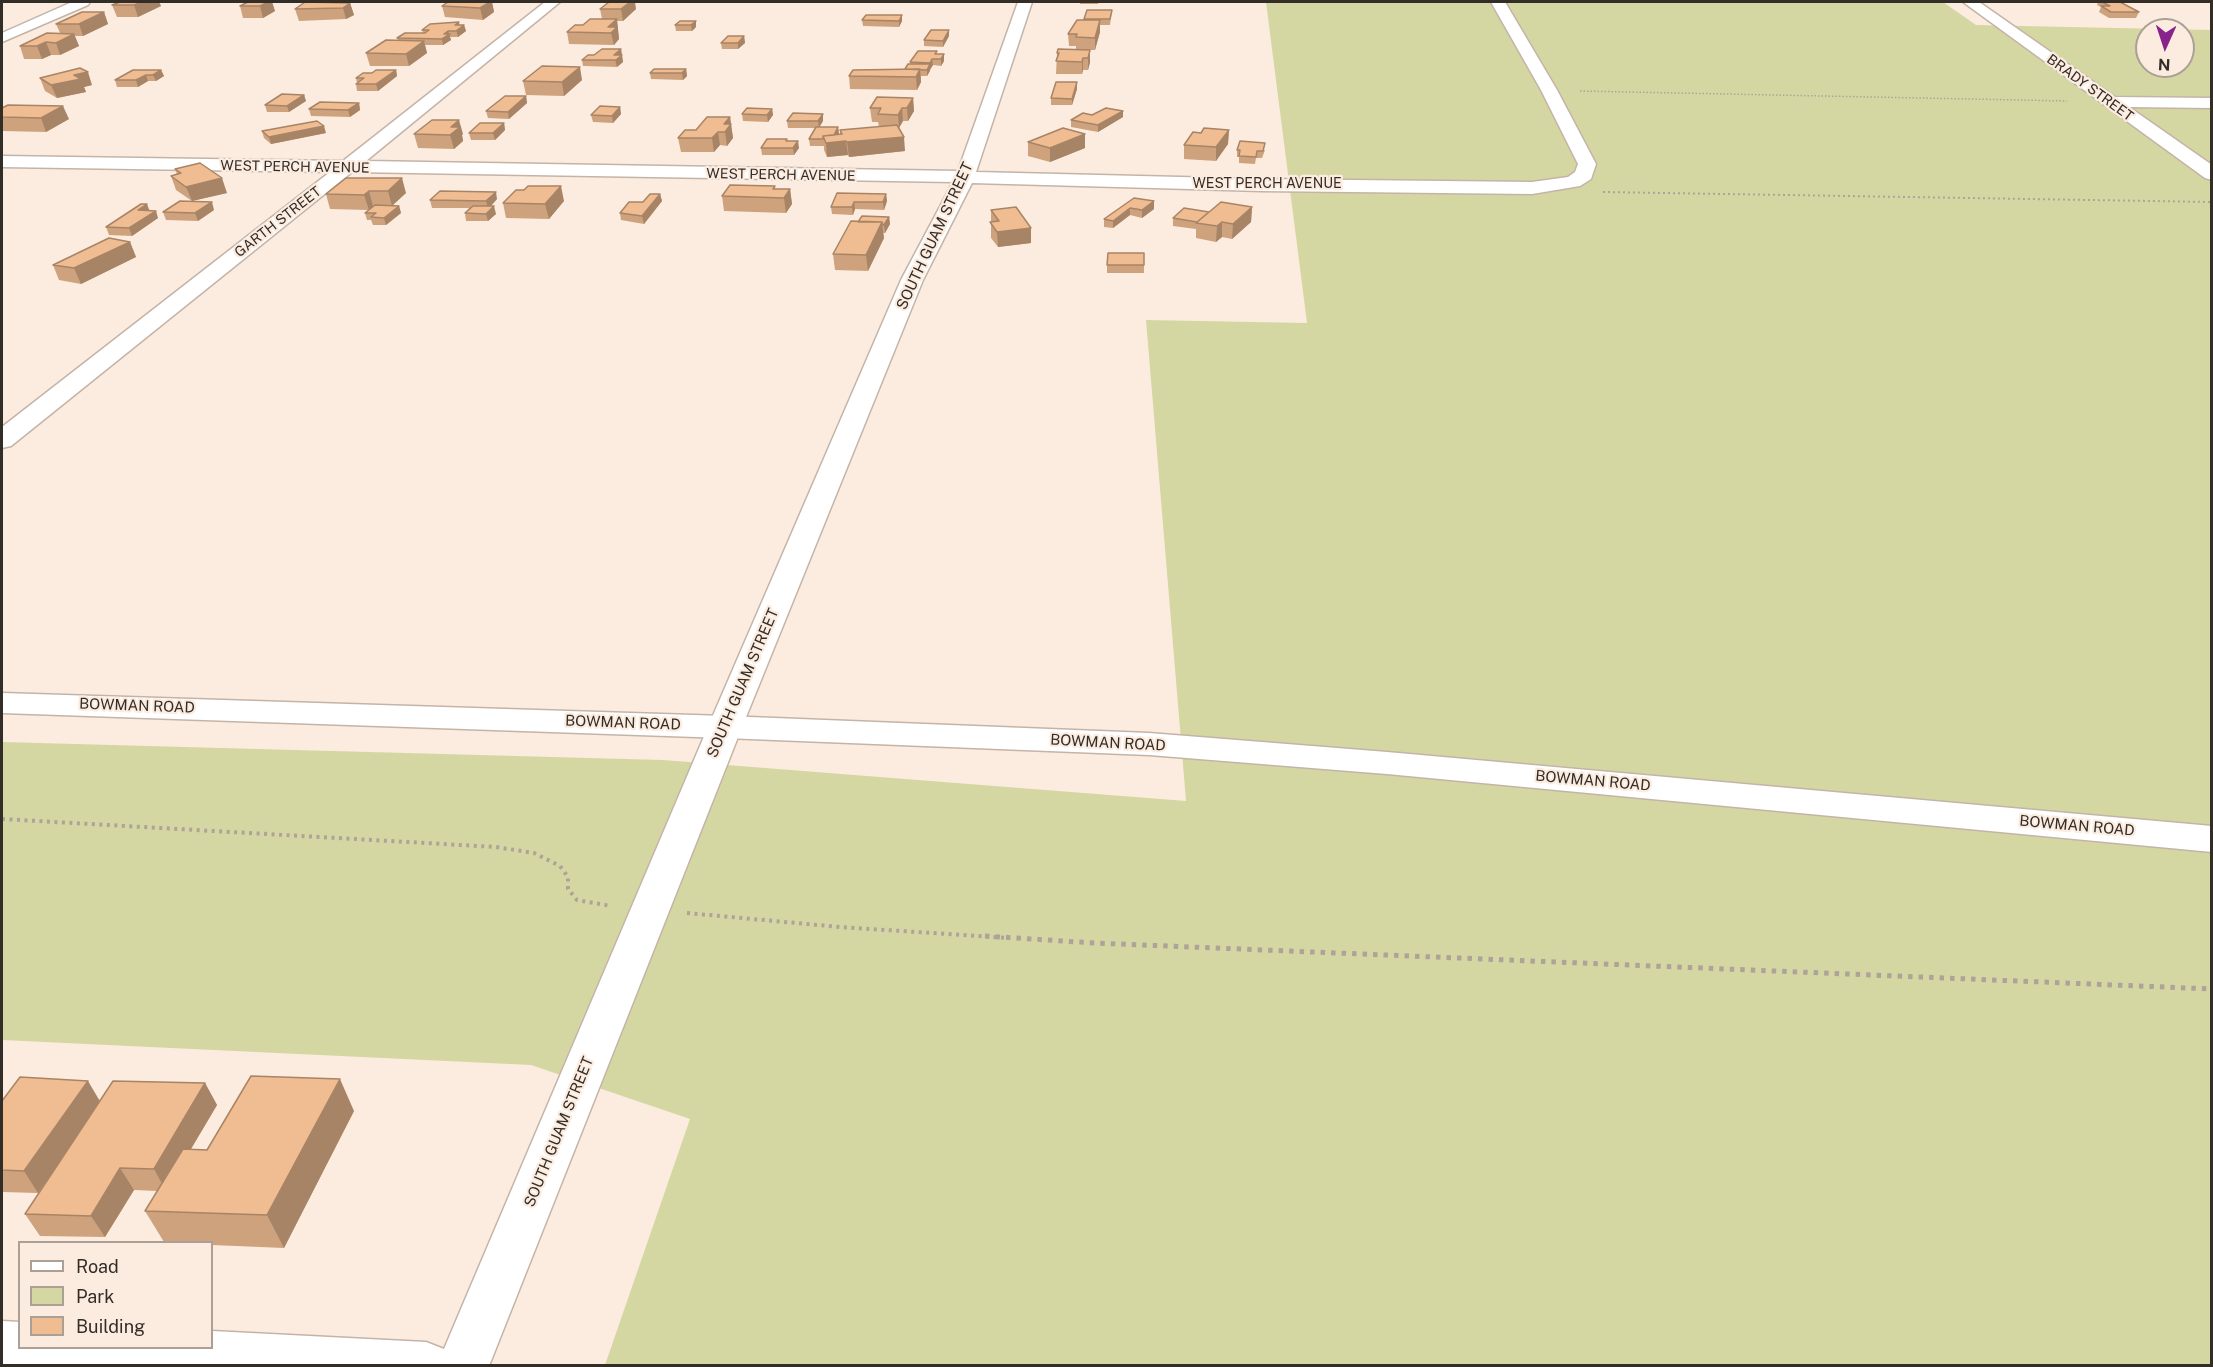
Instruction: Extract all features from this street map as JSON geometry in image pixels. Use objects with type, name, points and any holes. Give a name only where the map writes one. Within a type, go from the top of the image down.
[{"type":"street","points":[[2,38],[83,2]]},
{"type":"street","points":[[532,2],[553,2]]},
{"type":"street","name":"GARTH STREET","points":[[2,440],[553,2]]},
{"type":"street","name":"SOUTH GUAM STREET","points":[[463,1365],[725,727],[912,280],[965,177],[1025,2]]},
{"type":"street","points":[[1498,2],[1549,90]]},
{"type":"street","name":"BRADY STREET","points":[[1970,2],[2211,174]]},
{"type":"street","name":"WEST PERCH AVENUE","points":[[2,161],[1532,188],[1573,182],[1584,175],[1587,164],[1549,90]]},
{"type":"street","points":[[2109,102],[2211,103]]},
{"type":"street","name":"BOWMAN ROAD","points":[[2,703],[725,727],[1161,745],[1387,763],[2211,839]]},
{"type":"street","points":[[2,1345],[18,1346]]},
{"type":"street","points":[[94,1349],[426,1365]]},
{"type":"path","points":[[1549,90],[2109,102]]},
{"type":"path","points":[[1598,192],[2211,202]]},
{"type":"path","points":[[2,819],[496,847],[534,853],[560,866],[568,877],[568,889],[577,900],[596,905],[840,927],[1094,943],[2211,989]]},
{"type":"green space","points":[[1266,2],[1943,2],[1976,25],[2135,28],[2135,78],[2195,78],[2195,30],[2211,30],[2211,1365],[605,1365],[690,1119],[531,1065],[2,1040],[2,742],[663,760],[1186,801],[1146,320],[1307,323]]},
{"type":"building","points":[[120,2],[142,2],[134,5],[112,5]]},
{"type":"building","points":[[248,2],[268,2],[260,6],[240,6]]},
{"type":"building","points":[[305,2],[350,3],[343,8],[295,9]]},
{"type":"building","points":[[448,2],[490,2],[480,8],[442,6]]},
{"type":"building","points":[[609,2],[630,2],[621,9],[600,9]]},
{"type":"building","points":[[2102,2],[2120,2],[2139,12],[2111,12],[2101,6],[2110,6]]},
{"type":"building","points":[[1087,10],[1112,10],[1110,19],[1084,19]]},
{"type":"building","points":[[82,12],[104,12],[79,24],[56,24]]},
{"type":"building","points":[[866,15],[902,15],[899,21],[862,20]]},
{"type":"building","points":[[590,19],[617,19],[608,27],[617,27],[611,33],[567,32],[575,25],[583,25]]},
{"type":"building","points":[[1077,20],[1100,20],[1095,38],[1068,34]]},
{"type":"building","points":[[680,21],[696,21],[691,25],[675,25]]},
{"type":"building","points":[[459,22],[455,25],[464,25],[456,31],[448,31],[444,34],[450,34],[442,39],[397,38],[405,33],[425,33],[429,30],[422,30],[430,24]]},
{"type":"building","points":[[931,30],[949,30],[943,41],[924,40]]},
{"type":"building","points":[[47,33],[74,34],[56,43],[46,42],[37,46],[20,46]]},
{"type":"building","points":[[728,36],[744,36],[738,43],[721,43]]},
{"type":"building","points":[[386,40],[424,41],[406,54],[366,53]]},
{"type":"building","points":[[602,49],[621,49],[614,55],[622,55],[616,60],[582,60],[588,55],[594,55]]},
{"type":"building","points":[[1058,49],[1090,50],[1088,58],[1083,58],[1082,62],[1056,61]]},
{"type":"building","points":[[918,51],[937,51],[935,54],[944,54],[941,59],[932,59],[930,63],[910,62]]},
{"type":"building","points":[[908,64],[930,64],[927,70],[905,69]]},
{"type":"building","points":[[542,66],[580,67],[562,82],[523,81]]},
{"type":"building","points":[[80,68],[88,72],[74,75],[81,79],[51,85],[40,78]]},
{"type":"building","points":[[654,69],[686,69],[682,73],[650,73]]},
{"type":"building","points":[[920,69],[916,77],[849,76],[853,70]]},
{"type":"building","points":[[133,70],[161,70],[136,80],[115,80]]},
{"type":"building","points":[[376,70],[396,70],[376,84],[356,84],[364,78],[356,78],[363,73],[372,73]]},
{"type":"building","points":[[1056,82],[1077,82],[1072,99],[1051,98]]},
{"type":"building","points":[[282,94],[304,95],[287,106],[265,105]]},
{"type":"building","points":[[505,96],[526,96],[508,112],[486,111]]},
{"type":"building","points":[[877,97],[913,98],[907,108],[902,108],[898,115],[878,114],[881,108],[870,108]]},
{"type":"building","points":[[320,102],[359,103],[348,110],[309,109]]},
{"type":"building","points":[[8,105],[63,106],[41,118],[2,117],[2,108]]},
{"type":"building","points":[[600,106],[620,107],[612,116],[591,115]]},
{"type":"building","points":[[747,108],[772,109],[767,115],[742,114]]},
{"type":"building","points":[[1106,108],[1123,111],[1098,125],[1071,120],[1083,113],[1092,115]]},
{"type":"building","points":[[793,113],[823,114],[818,121],[787,121]]},
{"type":"building","points":[[707,117],[730,117],[724,124],[731,124],[725,132],[718,132],[712,138],[678,138],[685,130],[696,130]]},
{"type":"building","points":[[432,120],[459,120],[451,127],[460,127],[450,135],[414,134]]},
{"type":"building","points":[[317,121],[324,126],[269,137],[262,131]]},
{"type":"building","points":[[480,123],[504,123],[493,133],[469,133]]},
{"type":"building","points":[[897,125],[904,137],[826,143],[823,136],[842,134],[840,130]]},
{"type":"building","points":[[816,127],[838,127],[834,135],[823,136],[823,139],[809,139]]},
{"type":"building","points":[[1063,128],[1085,134],[1050,148],[1028,142]]},
{"type":"building","points":[[1204,128],[1229,130],[1216,147],[1184,145],[1193,132],[1201,133]]},
{"type":"building","points":[[767,139],[798,141],[793,148],[761,148]]},
{"type":"building","points":[[1240,141],[1265,143],[1263,151],[1257,151],[1256,157],[1239,156],[1240,150],[1237,150]]},
{"type":"building","points":[[200,163],[222,178],[186,187],[171,176],[181,173],[175,169]]},
{"type":"building","points":[[346,178],[402,178],[388,191],[369,191],[364,195],[326,194]]},
{"type":"building","points":[[730,185],[775,186],[773,189],[790,189],[784,198],[722,196]]},
{"type":"building","points":[[528,186],[561,186],[545,204],[503,203],[516,190],[524,190]]},
{"type":"building","points":[[440,191],[496,192],[486,201],[430,200]]},
{"type":"building","points":[[837,193],[886,194],[883,202],[854,202],[852,207],[831,207]]},
{"type":"building","points":[[650,194],[660,194],[642,216],[620,213],[629,202],[643,202]]},
{"type":"building","points":[[1134,198],[1154,201],[1142,210],[1130,208],[1113,221],[1104,219]]},
{"type":"building","points":[[180,201],[212,202],[195,213],[163,212]]},
{"type":"building","points":[[1221,202],[1252,207],[1233,224],[1222,222],[1217,226],[1196,223]]},
{"type":"building","points":[[141,204],[147,204],[138,210],[156,211],[129,228],[106,227]]},
{"type":"building","points":[[375,205],[399,206],[384,218],[371,217],[376,213],[365,213]]},
{"type":"building","points":[[473,206],[494,206],[486,214],[465,213]]},
{"type":"building","points":[[1016,207],[1031,228],[997,232],[990,222],[999,221],[991,210]]},
{"type":"building","points":[[1184,208],[1209,212],[1197,222],[1173,218]]},
{"type":"building","points":[[862,216],[889,217],[883,225],[882,222],[858,222]]},
{"type":"building","points":[[851,221],[882,222],[866,255],[833,254]]},
{"type":"building","points":[[109,238],[130,242],[74,268],[53,265]]},
{"type":"building","points":[[1108,253],[1144,253],[1144,265],[1107,265]]},
{"type":"building","points":[[251,1076],[340,1079],[267,1215],[145,1211],[183,1149],[207,1150]]},
{"type":"building","points":[[20,1077],[88,1081],[24,1171],[2,1170],[2,1101]]},
{"type":"building","points":[[113,1081],[205,1083],[154,1169],[120,1168],[91,1216],[25,1214]]}]
